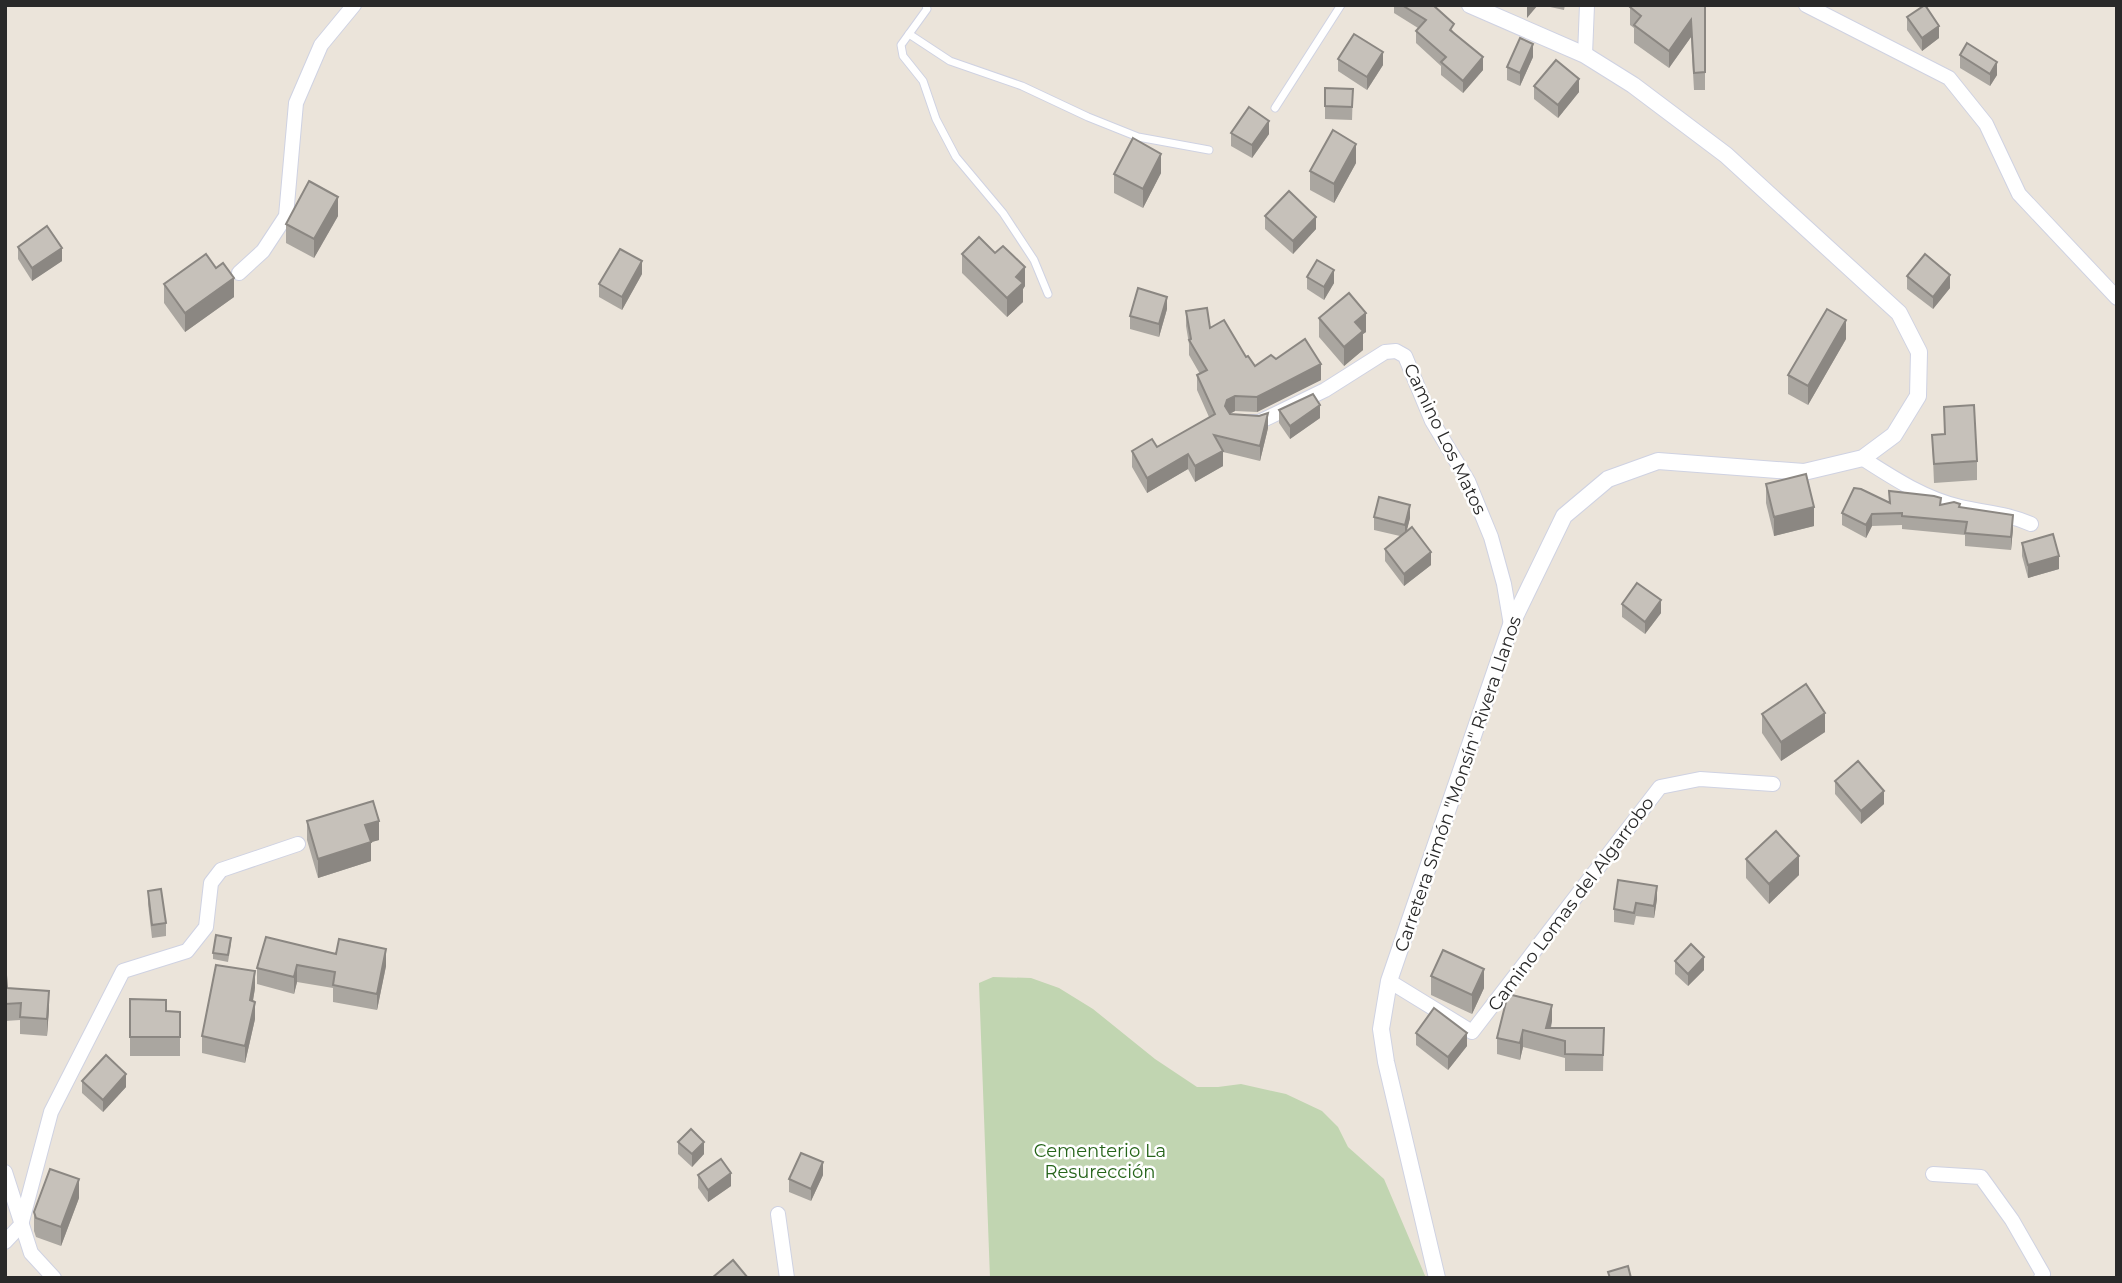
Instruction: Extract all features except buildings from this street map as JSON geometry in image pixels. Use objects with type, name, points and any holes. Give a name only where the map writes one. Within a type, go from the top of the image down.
[{"type":"street","points":[[239,272],[263,251],[286,216],[296,103],[321,45],[354,5]]},
{"type":"street","name":"Carretera Simón \"Monsín\" Rivera Llanos","points":[[1437,1278],[1386,1062],[1381,1029],[1388,981],[1511,625],[1564,516],[1608,479],[1658,461],[1804,472],[1862,458],[1894,435],[1918,396],[1919,352],[1899,313],[1726,155],[1633,85],[1585,55],[1470,5]]},
{"type":"street","points":[[1585,55],[1587,5]]},
{"type":"street","points":[[1806,5],[1949,78],[1986,124],[2019,194],[2117,299]]},
{"type":"street","name":"Camino Los Matos","points":[[1235,421],[1259,422],[1283,411],[1325,390],[1385,352],[1396,351],[1405,356],[1432,421],[1468,481],[1491,537],[1504,584],[1511,625]]},
{"type":"street","points":[[1862,458],[1908,487],[1960,507],[2009,514],[2031,524]]},
{"type":"street","name":"Camino Lomas del Algarrobo","points":[[1388,981],[1472,1032],[1660,787],[1700,779],[1773,784]]},
{"type":"street","points":[[5,1242],[21,1226],[51,1112],[123,971],[187,951],[206,927],[211,883],[221,870],[298,844]]},
{"type":"street","points":[[5,1172],[31,1253],[54,1278]]},
{"type":"street","points":[[1933,1174],[1981,1177],[2012,1220],[2043,1274],[2041,1278]]},
{"type":"street","points":[[778,1214],[787,1278]]},
{"type":"lane","points":[[926,5],[927,9],[901,45],[903,56],[923,81],[941,129],[956,156],[1010,222],[1034,260],[1048,294]]},
{"type":"lane","points":[[1275,108],[1341,5]]},
{"type":"lane","points":[[909,34],[950,61],[1022,86],[1138,137],[1209,150]]},
{"type":"green space","name":"Cementerio La Resurección","points":[[993,977],[1031,978],[1059,988],[1093,1009],[1155,1059],[1197,1087],[1241,1084],[1286,1094],[1322,1111],[1338,1127],[1348,1147],[1384,1179],[1426,1278],[990,1278],[979,983]]}]
